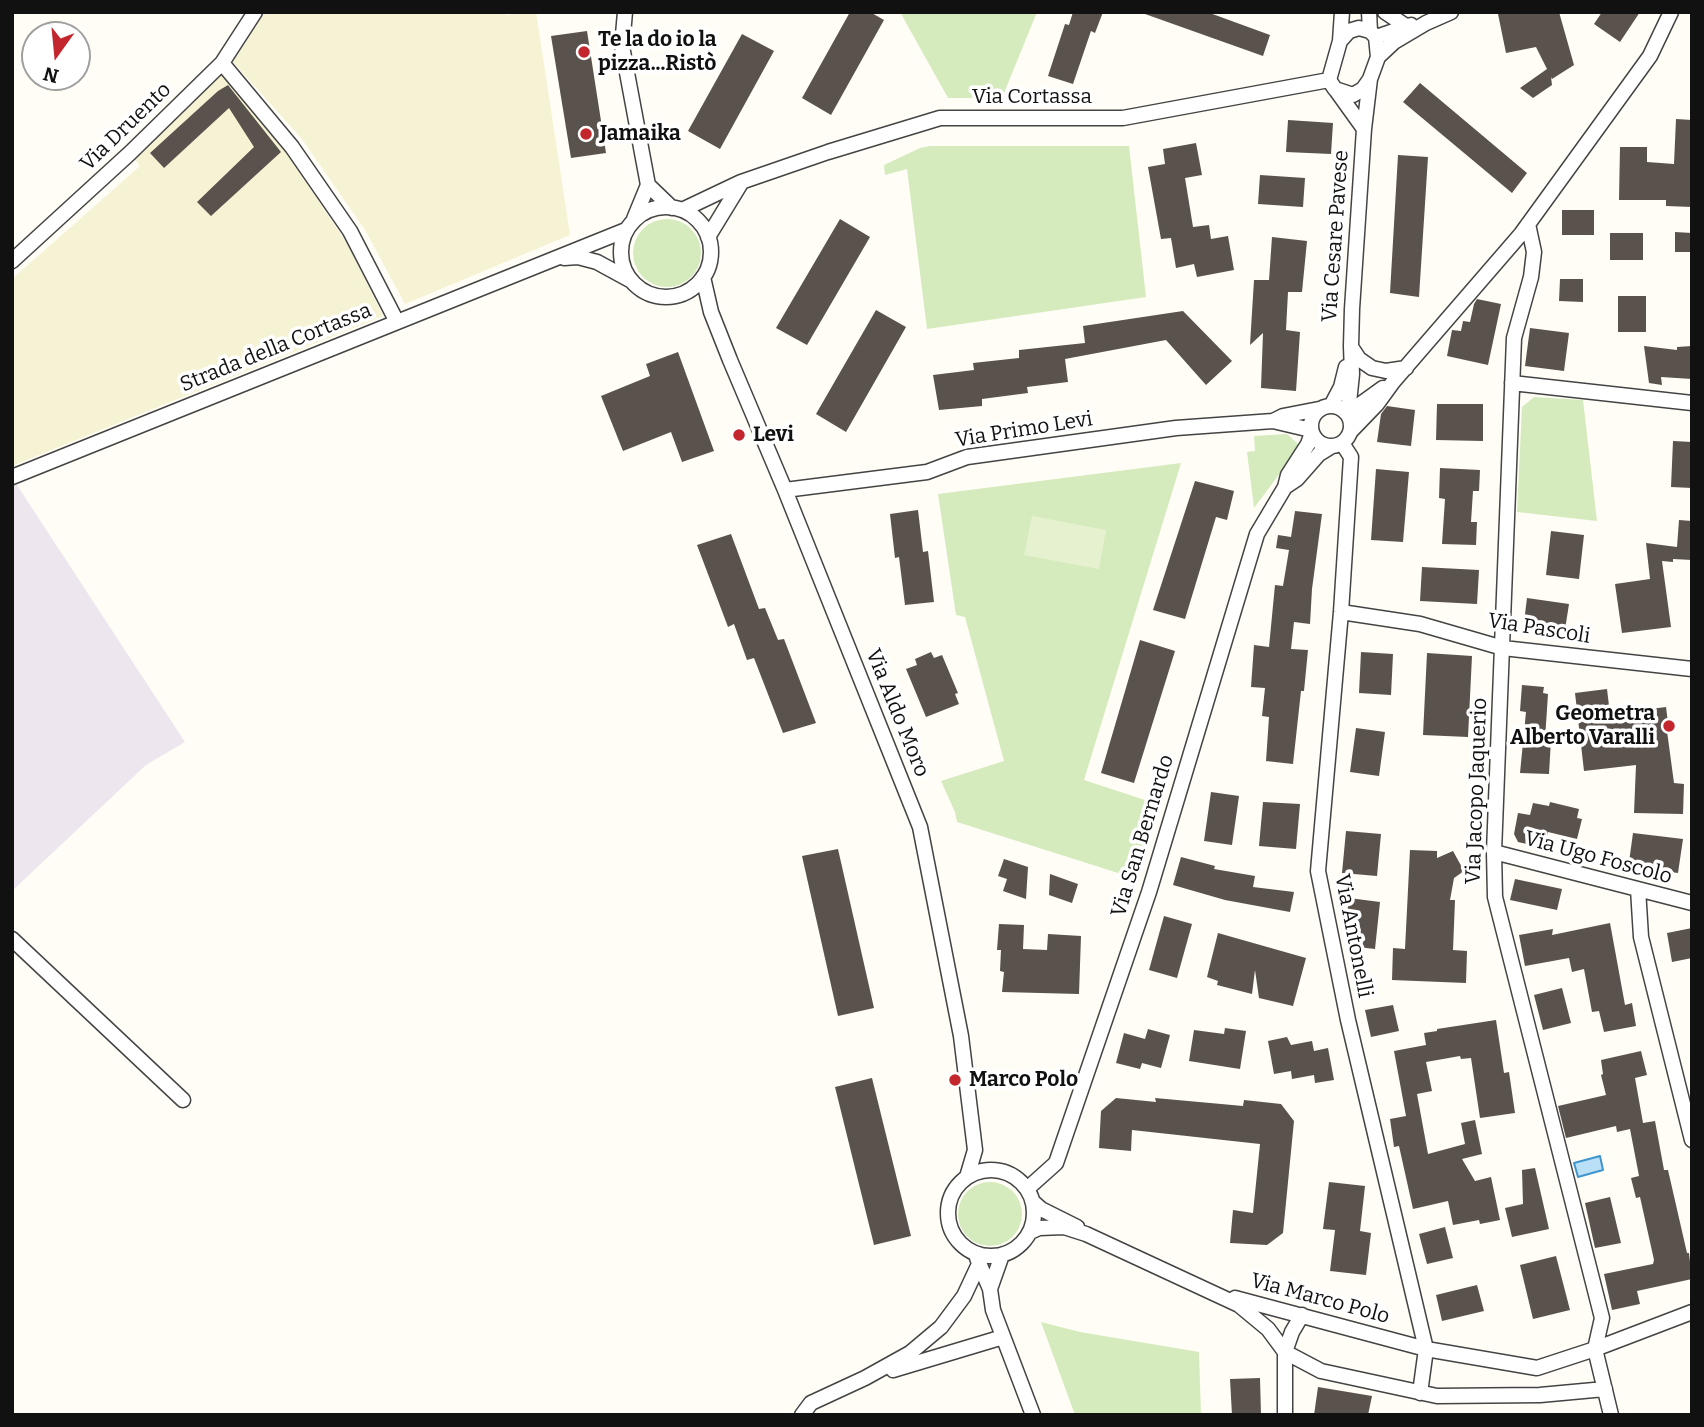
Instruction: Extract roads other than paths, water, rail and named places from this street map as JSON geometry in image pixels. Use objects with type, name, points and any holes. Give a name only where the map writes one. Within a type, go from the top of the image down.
[{"type":"street","name":"Via Druento","points":[[12,261],[130,153],[222,63],[255,12]]},
{"type":"street","points":[[625,12],[622,46],[648,185],[622,242],[623,268],[630,280]]},
{"type":"street","points":[[1342,12],[1332,84],[1353,95],[1363,89],[1370,79]]},
{"type":"street","name":"Via Cesare Pavese","points":[[1336,410],[1349,403],[1352,374],[1350,346],[1364,129],[1370,79],[1378,57],[1369,12]]},
{"type":"street","points":[[1385,12],[1406,26]]},
{"type":"street","points":[[1378,57],[1394,42],[1451,12]]},
{"type":"street","points":[[1336,410],[1351,425],[1341,440],[1317,441],[1311,431],[1312,417],[1336,410],[1392,382],[1528,224],[1650,56],[1671,12]]},
{"type":"street","points":[[1340,41],[1349,32],[1359,28],[1373,34],[1426,23]]},
{"type":"street","points":[[222,63],[292,147],[350,231],[397,322]]},
{"type":"street","name":"Via Cesare Pavese","points":[[1332,84],[1364,129]]},
{"type":"street","name":"Via Cortassa","points":[[677,209],[741,182],[839,148],[940,118],[1123,118],[1332,84]]},
{"type":"street","points":[[708,237],[741,182]]},
{"type":"street","points":[[556,258],[578,257],[597,262],[655,296],[670,297],[685,293],[698,284],[710,262],[708,237],[702,226],[648,185]]},
{"type":"street","points":[[630,225],[651,209],[677,209]]},
{"type":"street","name":"Via Jacopo Jaquerio","points":[[1528,224],[1534,252],[1531,277],[1514,338],[1494,852],[1495,897],[1602,1318],[1595,1349]]},
{"type":"street","name":"Strada della Cortassa","points":[[12,477],[556,258],[630,225]]},
{"type":"street","name":"Via Aldo Moro","points":[[703,277],[711,312],[920,827],[961,1036],[975,1150],[967,1177]]},
{"type":"street","points":[[685,293],[711,312]]},
{"type":"street","points":[[1350,346],[1359,359],[1372,368],[1386,372],[1406,368]]},
{"type":"street","name":"Via San Bernardo","points":[[1285,487],[1297,479],[1319,454],[1341,440],[1377,404],[1392,382]]},
{"type":"street","points":[[1512,383],[1692,403]]},
{"type":"street","name":"Via Primo Levi","points":[[1273,421],[1283,416],[1336,410]]},
{"type":"street","name":"Via Primo Levi","points":[[785,490],[927,472],[967,457],[1176,428],[1273,421],[1311,431]]},
{"type":"street","name":"Via San Bernardo","points":[[1030,1196],[1056,1163],[1149,892],[1257,534],[1285,487],[1288,475],[1308,444],[1311,431]]},
{"type":"street","name":"Via Antonelli","points":[[1341,440],[1351,457],[1341,612],[1318,871],[1348,1020],[1426,1349]]},
{"type":"street","name":"Via Pascoli","points":[[1341,612],[1420,624],[1503,648],[1692,669]]},
{"type":"street","name":"Via Ugo Foscolo","points":[[1494,852],[1692,903]]},
{"type":"street","points":[[1638,889],[1641,937],[1692,1140]]},
{"type":"street","points":[[12,939],[183,1100]]},
{"type":"street","points":[[975,1150],[993,1170]]},
{"type":"street","points":[[977,1259],[1014,1250],[1024,1242],[1030,1232],[1034,1217],[1030,1196],[1018,1179],[1006,1172],[979,1171],[967,1177],[957,1186],[950,1198],[948,1224],[954,1237],[977,1259],[990,1289],[993,1310],[1003,1338],[1033,1415]]},
{"type":"street","name":"Via Marco Polo","points":[[1030,1196],[1041,1209],[1066,1220],[1086,1234]]},
{"type":"street","name":"Via Marco Polo","points":[[1030,1232],[1039,1228],[1064,1227],[1086,1234],[1239,1305],[1268,1329],[1285,1352],[1321,1371],[1437,1396],[1540,1395],[1605,1390]]},
{"type":"street","points":[[990,1289],[1002,1255]]},
{"type":"street","points":[[802,1415],[811,1403],[910,1353],[941,1327],[964,1296],[977,1259]]},
{"type":"street","name":"Via Marco Polo","points":[[1204,1289],[1426,1349],[1537,1368],[1692,1312]]},
{"type":"street","points":[[1284,1415],[1285,1352],[1292,1332],[1303,1315]]},
{"type":"street","points":[[865,1378],[1003,1338]]},
{"type":"street","points":[[1420,1393],[1426,1349]]},
{"type":"street","points":[[1595,1349],[1611,1415]]},
{"type":"water","points":[[1600,1156],[1603,1170],[1578,1177],[1574,1163]]},
{"type":"place","name":"Te la do io la pizza...Ristò","points":[[584,52]]},
{"type":"place","name":"Jamaika","points":[[586,134]]},
{"type":"place","name":"Levi","points":[[739,435]]},
{"type":"place","name":"Geometra Alberto Varalli","points":[[1669,726]]},
{"type":"place","name":"Marco Polo","points":[[955,1080]]}]
